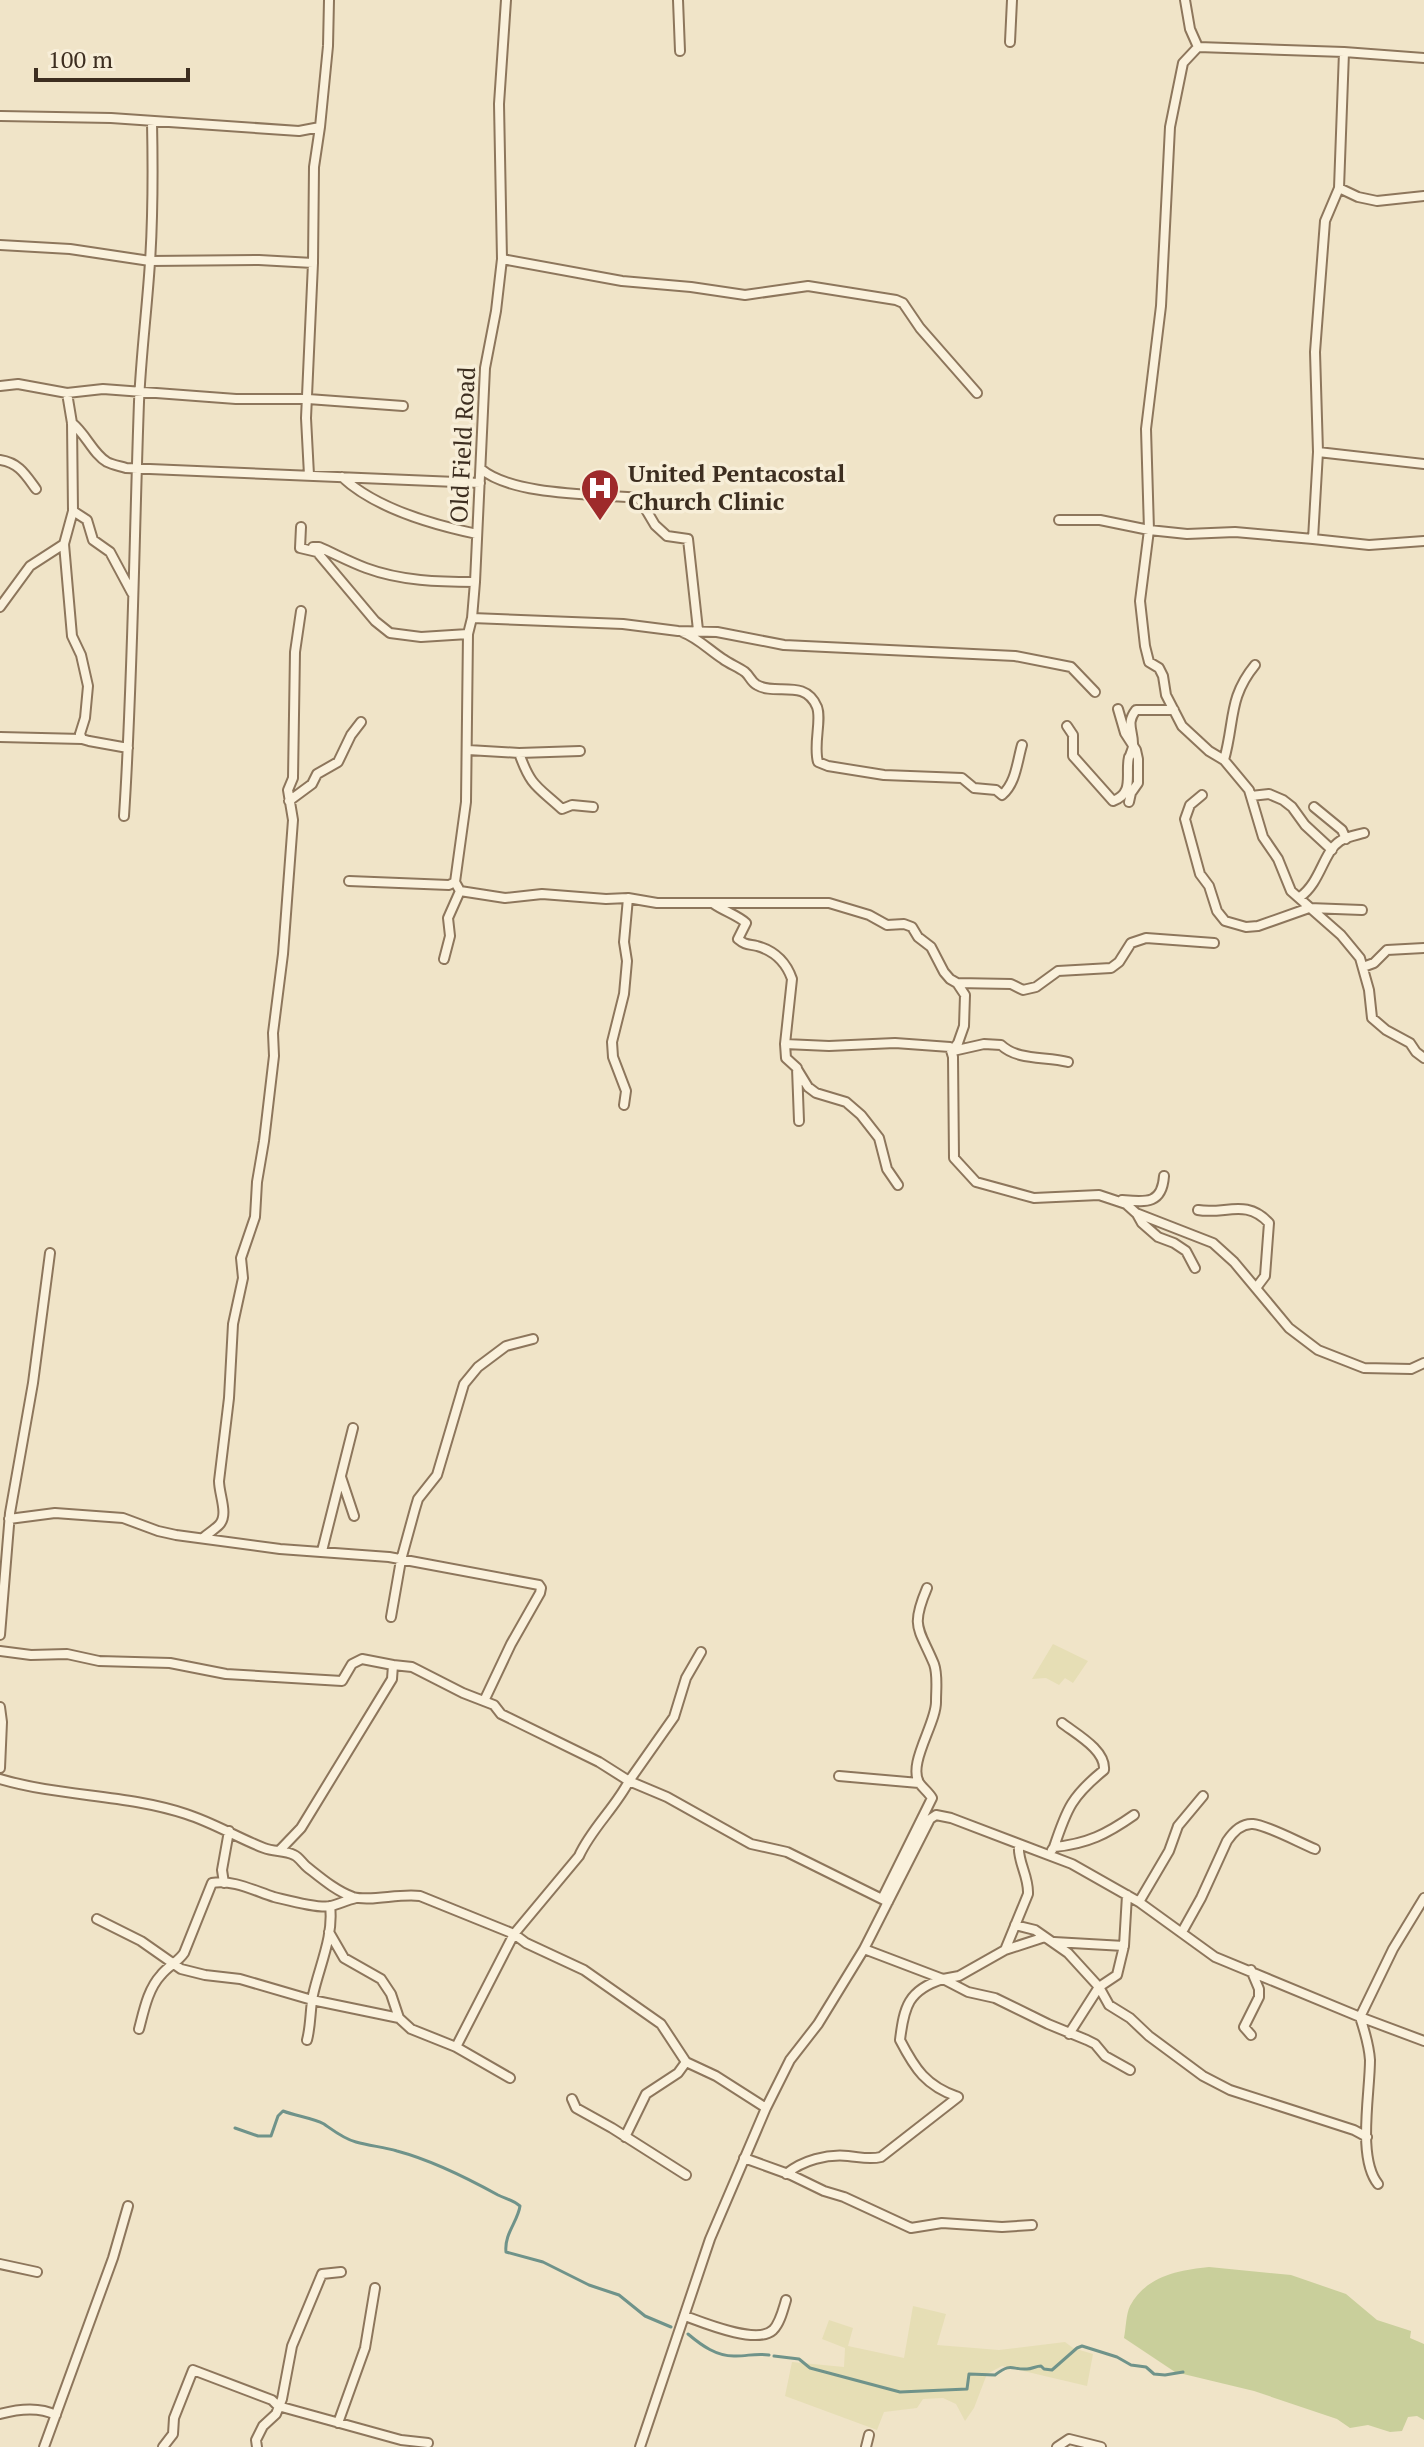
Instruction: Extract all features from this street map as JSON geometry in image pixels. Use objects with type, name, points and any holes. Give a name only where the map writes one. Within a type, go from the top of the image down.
[{"type":"street","points":[[309,475],[314,167],[328,46],[329,0]]},
{"type":"street","name":"Old Field Road","points":[[455,882],[466,802],[468,634],[475,582],[485,368],[502,259],[499,104],[506,0]]},
{"type":"street","points":[[678,0],[680,51]]},
{"type":"street","points":[[1010,42],[1012,0]]},
{"type":"street","points":[[1185,0],[1190,29],[1198,47]]},
{"type":"street","points":[[1424,58],[1198,47],[1183,63],[1170,127],[1161,306],[1146,429],[1149,530],[1140,601],[1149,662],[1159,668],[1166,695],[1182,726],[1240,777],[1251,796],[1263,837],[1278,859],[1291,891],[1346,941],[1360,958],[1369,990],[1372,1018],[1410,1043],[1424,1058]]},
{"type":"street","points":[[1313,539],[1318,452],[1315,352],[1325,221],[1339,188],[1344,52]]},
{"type":"street","points":[[1,116],[63,116],[299,131],[320,127]]},
{"type":"street","points":[[124,816],[133,656],[132,594],[140,391],[154,186],[152,122]]},
{"type":"street","points":[[1339,188],[1377,201],[1424,196]]},
{"type":"street","points":[[0,245],[70,249],[150,261],[313,263]]},
{"type":"street","points":[[502,259],[622,281],[745,295],[808,286],[896,300],[903,303],[920,328],[977,393]]},
{"type":"street","points":[[0,379],[67,393],[103,389],[236,399],[308,399],[403,406]]},
{"type":"street","points":[[0,386],[18,384]]},
{"type":"street","points":[[67,393],[72,423],[73,511],[64,544],[72,636],[81,655],[88,686],[80,734],[82,739]]},
{"type":"street","points":[[72,423],[106,461],[138,469],[480,483]]},
{"type":"street","points":[[1318,452],[1424,464]]},
{"type":"street","points":[[0,460],[13,462],[36,489]]},
{"type":"street","points":[[481,469],[492,479],[520,486],[639,498],[655,525],[667,536],[688,539],[698,630]]},
{"type":"street","points":[[342,477],[353,487],[384,504],[441,525],[477,534]]},
{"type":"street","points":[[73,511],[87,520],[93,540],[110,552],[132,594]]},
{"type":"street","points":[[1059,520],[1100,520],[1187,534],[1235,532],[1369,545],[1424,541]]},
{"type":"street","points":[[300,548],[301,527]]},
{"type":"street","points":[[0,607],[30,566],[64,544]]},
{"type":"street","points":[[300,548],[319,547],[367,569],[402,577],[437,582],[475,582]]},
{"type":"street","points":[[300,548],[317,552],[375,621],[390,633],[421,637],[468,634]]},
{"type":"street","points":[[204,1537],[222,1523],[225,1513],[219,1481],[229,1398],[233,1324],[243,1278],[241,1258],[255,1217],[274,1056],[273,1033],[283,954],[293,820],[288,790],[293,778],[295,652],[301,611]]},
{"type":"street","points":[[472,618],[698,630],[784,645],[1015,656],[1071,667],[1095,692]]},
{"type":"street","points":[[678,631],[693,636],[748,674],[753,683],[760,687],[804,692],[810,697],[818,709],[815,752],[818,762],[828,766],[884,775],[962,778],[974,788],[996,790],[1002,795],[1009,789],[1022,745]]},
{"type":"street","points":[[1224,760],[1235,697],[1242,681],[1255,665]]},
{"type":"street","points":[[1118,709],[1125,733],[1133,746]]},
{"type":"street","points":[[1129,802],[1139,776],[1138,759],[1129,730],[1131,718],[1136,710],[1174,710]]},
{"type":"street","points":[[289,801],[312,784],[317,774],[338,762],[361,722]]},
{"type":"street","points":[[1067,726],[1073,735],[1073,756],[1113,801],[1120,798],[1129,783],[1128,759],[1133,746]]},
{"type":"street","points":[[0,737],[82,739],[128,748]]},
{"type":"street","points":[[468,750],[519,753],[580,751]]},
{"type":"street","points":[[519,753],[526,775],[536,788],[562,809],[572,805],[593,807]]},
{"type":"street","points":[[1251,796],[1269,794],[1283,800],[1332,850]]},
{"type":"street","points":[[1202,795],[1190,805],[1185,819],[1200,874],[1225,921],[1246,927],[1258,926],[1309,908],[1362,910]]},
{"type":"street","points":[[1314,807],[1342,830],[1346,839]]},
{"type":"street","points":[[1300,897],[1316,882],[1340,841],[1364,833]]},
{"type":"street","points":[[349,881],[449,885],[455,882],[460,891]]},
{"type":"street","points":[[460,891],[505,898],[542,894],[628,898],[657,903],[829,903],[869,915],[887,925],[912,927],[918,937],[931,947],[944,972],[965,995],[966,1012],[961,1034],[952,1051],[954,1158],[976,1182],[1034,1198],[1099,1195],[1146,1202],[1155,1199],[1163,1188],[1164,1176]]},
{"type":"street","points":[[444,959],[450,936],[448,918],[460,891]]},
{"type":"street","points":[[624,1105],[626,1091],[613,1057],[612,1042],[624,994],[628,898]]},
{"type":"street","points":[[714,904],[746,923],[738,939],[743,944],[774,953],[788,969],[792,979],[786,1058],[797,1068],[808,1087],[816,1093],[846,1102],[861,1115],[879,1138],[887,1169],[898,1185]]},
{"type":"street","points":[[957,983],[1011,984],[1023,990],[1036,987],[1058,971],[1111,968],[1119,962],[1131,943],[1146,938],[1214,943]]},
{"type":"street","points":[[1363,967],[1374,963],[1387,950],[1424,948]]},
{"type":"street","points":[[785,1044],[895,1043],[950,1047],[952,1051]]},
{"type":"street","points":[[952,1051],[984,1044],[1001,1045],[1010,1053],[1068,1062]]},
{"type":"street","points":[[797,1068],[799,1121]]},
{"type":"street","points":[[1115,1199],[1136,1213],[1213,1243],[1234,1262],[1289,1328],[1318,1350],[1364,1368],[1411,1369],[1424,1363]]},
{"type":"street","points":[[1198,1210],[1246,1209],[1260,1214],[1269,1223],[1265,1276],[1256,1288]]},
{"type":"street","points":[[1136,1213],[1158,1237],[1186,1251],[1195,1268]]},
{"type":"street","points":[[0,1635],[10,1516],[33,1383],[50,1253]]},
{"type":"street","points":[[391,1617],[401,1560],[418,1499],[437,1475],[464,1384],[478,1367],[506,1346],[533,1339]]},
{"type":"street","points":[[322,1551],[353,1428]]},
{"type":"street","points":[[341,1476],[354,1516]]},
{"type":"street","points":[[0,1508],[10,1516],[55,1513],[123,1518],[158,1531],[280,1549],[389,1557],[539,1585],[541,1588],[484,1701]]},
{"type":"street","points":[[640,2447],[710,2239],[766,2108],[790,2060],[818,2024],[864,1949],[932,1798],[919,1783],[918,1762],[936,1713],[937,1673],[917,1622],[918,1608],[927,1588]]},
{"type":"street","points":[[0,1651],[31,1655],[67,1654],[99,1661],[170,1663],[226,1674],[342,1681],[352,1664],[362,1659],[412,1667],[494,1705],[501,1714],[599,1762],[629,1781],[667,1797],[751,1844],[787,1852],[885,1901]]},
{"type":"street","points":[[456,2047],[514,1934],[579,1856],[585,1842],[674,1717],[686,1678],[701,1652]]},
{"type":"street","points":[[279,1851],[291,1841],[314,1807],[392,1679],[393,1665]]},
{"type":"street","points":[[0,1707],[0,1768]]},
{"type":"street","points":[[1052,1851],[1066,1811],[1074,1798],[1104,1770],[1105,1764],[1093,1748],[1062,1723]]},
{"type":"street","points":[[839,1776],[919,1783]]},
{"type":"street","points":[[0,1779],[27,1787],[117,1799],[182,1812],[266,1849],[295,1855],[336,1890],[356,1898]]},
{"type":"street","points":[[1139,1902],[1169,1851],[1178,1826],[1203,1796]]},
{"type":"street","points":[[885,1901],[930,1819],[936,1815],[951,1818],[1019,1845],[1052,1851],[1139,1902],[1215,1957],[1424,2041]]},
{"type":"street","points":[[1052,1851],[1106,1834],[1134,1815]]},
{"type":"street","points":[[1182,1932],[1227,1841],[1240,1827],[1255,1824],[1315,1849]]},
{"type":"street","points":[[224,1883],[222,1870],[229,1831]]},
{"type":"street","points":[[1005,1950],[1028,1894],[1019,1845]]},
{"type":"street","points":[[139,2029],[150,1992],[156,1981],[184,1953],[212,1883],[217,1881],[275,1897],[330,1906],[356,1898],[406,1894],[420,1896],[514,1934],[526,1943],[573,1963],[661,2024],[686,2062],[716,2076],[766,2108]]},
{"type":"street","points":[[1069,2034],[1099,1987],[1117,1975],[1124,1946],[1127,1895]]},
{"type":"street","points":[[1378,2184],[1371,2175],[1367,2157],[1370,2059],[1368,2038],[1360,2017],[1393,1949],[1424,1898]]},
{"type":"street","points":[[307,2040],[312,2000],[329,1932],[330,1906]]},
{"type":"street","points":[[97,1919],[141,1941],[172,1964],[205,1975],[240,1979],[312,2000],[399,2018]]},
{"type":"street","points":[[1015,1925],[1035,1930],[1068,1953],[1099,1987],[1109,2005],[1218,2085],[1367,2137]]},
{"type":"street","points":[[329,1932],[344,1958],[381,1979],[391,1994],[399,2018],[411,2029],[456,2047],[510,2078]]},
{"type":"street","points":[[786,2174],[823,2156],[881,2157],[958,2097],[939,2090],[923,2077],[900,2040],[906,2004],[921,1989],[959,1976],[1005,1950],[1045,1937]]},
{"type":"street","points":[[1054,1942],[1124,1946]]},
{"type":"street","points":[[864,1949],[943,1979],[968,1992],[1005,2002],[1095,2044],[1105,2056],[1130,2070]]},
{"type":"street","points":[[1251,1970],[1259,1989],[1259,1997],[1244,2027],[1251,2035]]},
{"type":"street","points":[[625,2137],[646,2094],[678,2073],[686,2062]]},
{"type":"street","points":[[572,2099],[576,2108],[686,2175]]},
{"type":"street","points":[[744,2158],[911,2228],[942,2223],[1002,2227],[1032,2225]]},
{"type":"street","points":[[44,2447],[113,2258],[128,2206]]},
{"type":"street","points":[[0,2264],[37,2272]]},
{"type":"street","points":[[257,2447],[256,2440],[263,2426],[276,2414],[284,2392],[292,2346],[322,2274],[341,2272]]},
{"type":"street","points":[[338,2423],[365,2348],[375,2288]]},
{"type":"street","points":[[685,2316],[728,2331],[761,2336],[770,2333],[777,2324],[786,2300]]},
{"type":"street","points":[[163,2447],[173,2434],[174,2418],[193,2370],[272,2400],[278,2406],[399,2444],[428,2443]]},
{"type":"street","points":[[0,2414],[11,2410],[35,2409],[56,2415]]},
{"type":"street","points":[[866,2447],[869,2435]]},
{"type":"street","points":[[1057,2447],[1069,2439],[1101,2447]]},
{"type":"shaded area","points":[[1053,1644],[1088,1661],[1073,1683],[1065,1678],[1059,1685],[1046,1678],[1032,1679]]},
{"type":"shaded area","points":[[913,2306],[946,2314],[937,2345],[999,2350],[1065,2342],[1093,2354],[1087,2386],[1002,2366],[987,2374],[974,2408],[965,2421],[956,2404],[943,2398],[923,2399],[917,2408],[884,2412],[877,2430],[785,2396],[792,2362],[844,2367],[845,2348],[822,2339],[829,2320],[853,2328],[848,2346],[904,2358]]},
{"type":"green space","points":[[1209,2267],[1291,2275],[1346,2294],[1377,2320],[1411,2331],[1410,2338],[1424,2344],[1424,2420],[1417,2416],[1408,2417],[1402,2431],[1390,2432],[1368,2425],[1350,2428],[1337,2419],[1254,2391],[1175,2372],[1124,2338],[1130,2306],[1145,2288],[1164,2276]]},
{"type":"waterway","points":[[235,2128],[258,2136],[271,2136],[283,2111],[320,2122],[352,2141],[410,2155],[449,2170],[520,2206],[507,2239],[506,2252],[543,2262],[589,2285],[619,2295],[645,2316],[671,2327]]},
{"type":"waterway","points":[[688,2334],[722,2355],[769,2355]]},
{"type":"waterway","points":[[774,2356],[799,2359],[810,2368],[900,2392],[967,2389],[969,2374],[995,2375],[1008,2368],[1041,2366],[1052,2370],[1082,2346],[1131,2365],[1146,2367],[1154,2374],[1183,2372]]},
{"type":"place","name":"United Pentacostal Church Clinic","points":[[600,522]]}]
